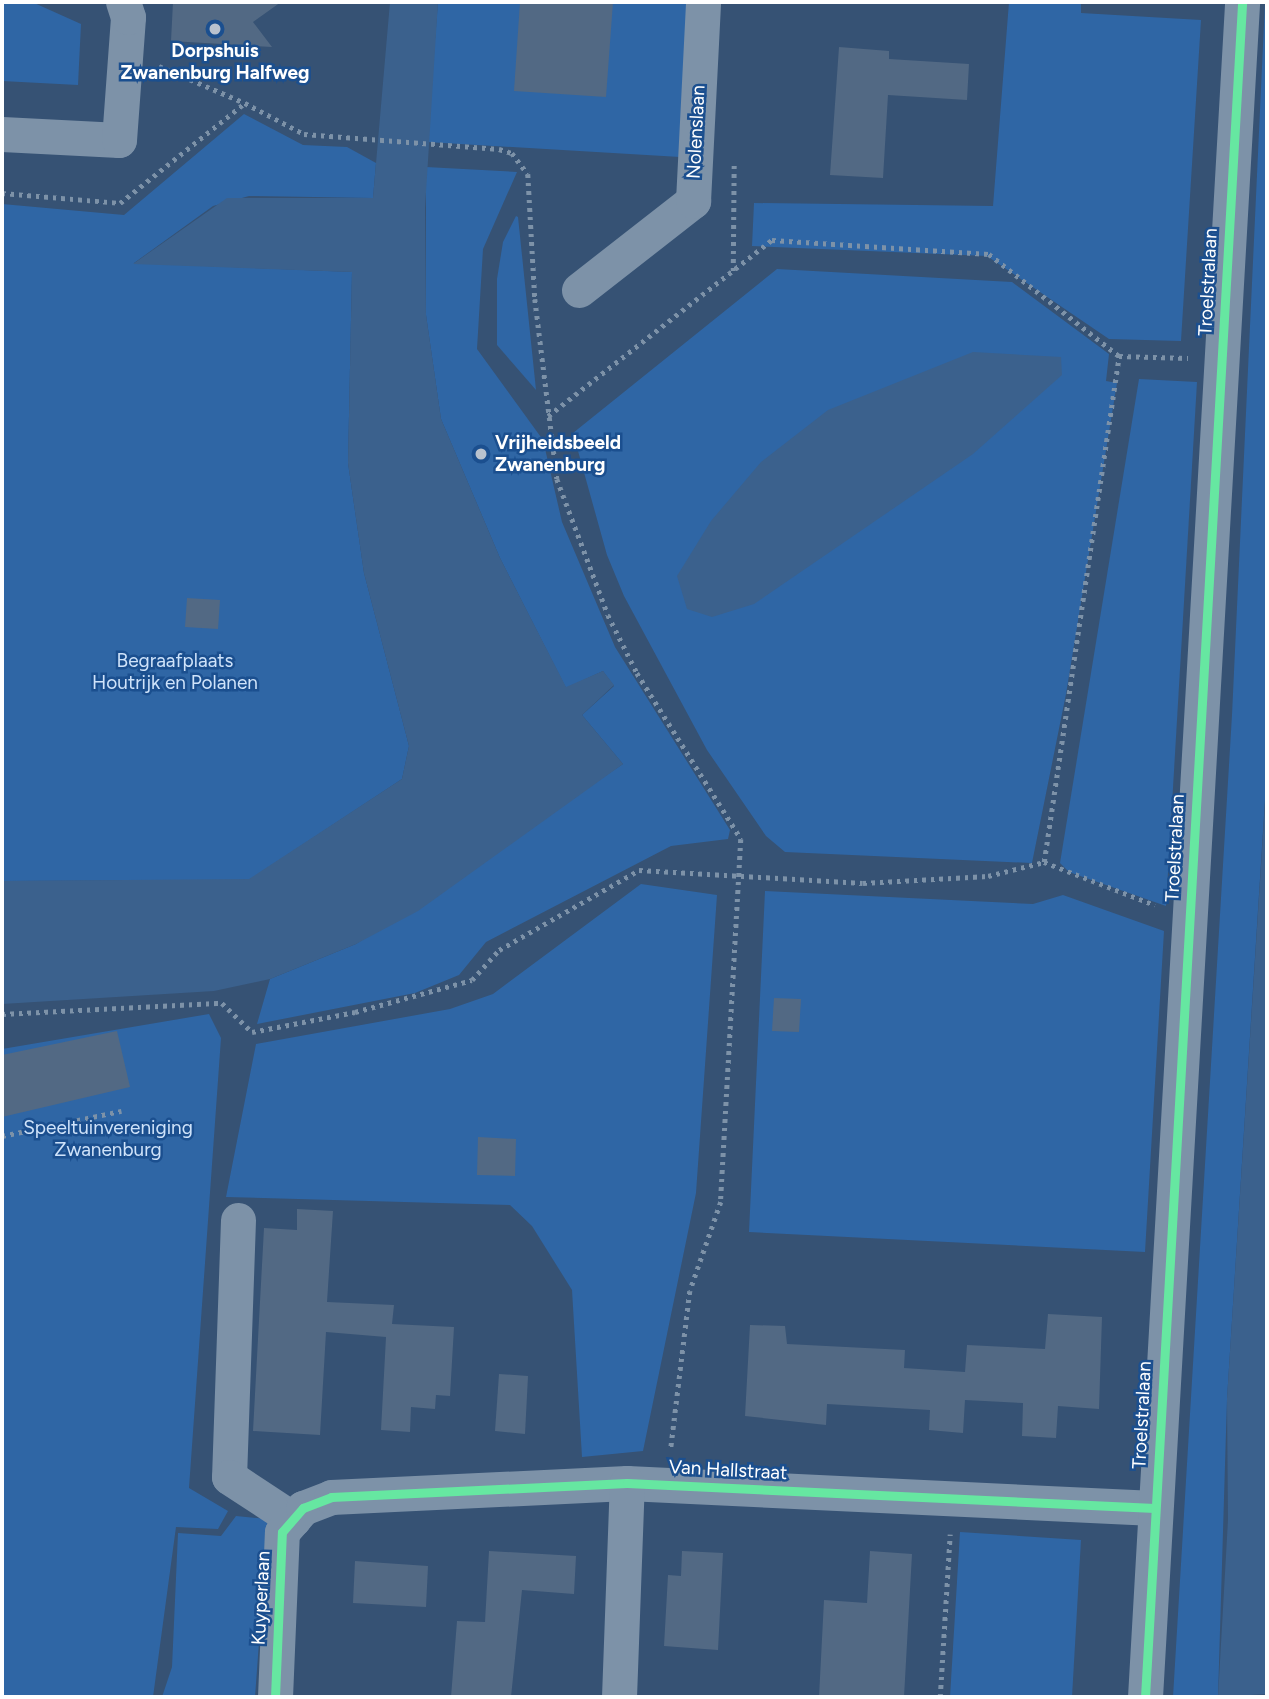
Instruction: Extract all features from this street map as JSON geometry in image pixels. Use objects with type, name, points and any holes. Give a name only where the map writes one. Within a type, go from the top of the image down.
[{"type":"street","points":[[2,134],[119,140],[128,17],[123,2]]},
{"type":"street","name":"Nolenslaan","points":[[579,290],[692,201],[703,2]]},
{"type":"street","name":"Troelstralaan","points":[[1145,1697],[1242,2]]},
{"type":"street","points":[[238,1220],[229,1477],[298,1513]]},
{"type":"street","points":[[619,1697],[627,1483]]},
{"type":"street","name":"Van Hallstraat","points":[[298,1513],[331,1497],[627,1483],[1154,1508]]},
{"type":"street","name":"Kuyperlaan","points":[[275,1697],[282,1532],[298,1513]]},
{"type":"path","points":[[125,52],[245,103],[304,134],[499,149],[512,153],[528,174],[547,417],[556,479],[604,603],[657,707],[741,839],[721,1202],[690,1291],[667,1485]]},
{"type":"path","points":[[2,193],[120,203],[245,103]]},
{"type":"path","points":[[547,417],[772,240],[989,254],[1119,356],[1221,359]]},
{"type":"path","points":[[1044,862],[1119,356]]},
{"type":"path","points":[[2,1014],[222,1003],[251,1032],[355,1012],[472,981],[499,950],[639,870],[863,883],[988,876],[1044,862],[1188,918]]},
{"type":"path","points":[[2,1136],[121,1111]]},
{"type":"path","points":[[940,1697],[952,1498]]},
{"type":"green space","points":[[2,2],[32,2],[81,24],[78,85],[2,81]]},
{"type":"green space","points":[[438,2],[692,2],[680,157],[427,142]]},
{"type":"green space","points":[[1009,2],[1081,2],[1081,13],[1201,20],[1181,341],[1109,339],[987,256],[752,246],[754,203],[993,206]]},
{"type":"green space","points":[[1265,2],[1267,768],[1227,1399],[1218,1697],[1173,1697],[1232,715]]},
{"type":"green space","name":"Begraafplaats Houtrijk en Polanen","points":[[244,114],[303,145],[347,147],[376,163],[373,198],[249,196],[213,206],[134,263],[352,272],[348,463],[364,573],[409,746],[402,779],[249,880],[2,881],[2,204],[124,215]]},
{"type":"green space","points":[[426,167],[517,172],[483,249],[477,349],[543,440],[562,522],[615,647],[730,830],[728,839],[671,846],[486,942],[459,975],[415,993],[257,1024],[270,979],[356,944],[623,764],[582,715],[614,686],[603,671],[566,688],[500,558],[441,419],[426,315]]},
{"type":"green space","points":[[516,216],[536,390],[497,345],[497,279],[503,242]]},
{"type":"green space","points":[[777,269],[1012,282],[1109,354],[1106,381],[1117,383],[1066,694],[1032,863],[785,852],[766,836],[707,750],[624,596],[607,555],[573,433]]},
{"type":"green space","points":[[1139,379],[1197,382],[1166,906],[1069,872],[1060,863]]},
{"type":"green space","points":[[641,884],[717,895],[696,1193],[643,1451],[582,1457],[572,1290],[532,1226],[510,1205],[226,1197],[256,1044],[450,1009],[493,994]]},
{"type":"green space","points":[[765,891],[1033,904],[1063,895],[1164,931],[1145,1252],[749,1232]]},
{"type":"green space","name":"Speeltuinvereniging Zwanenburg","points":[[209,1014],[221,1038],[189,1488],[228,1511],[218,1529],[176,1527],[153,1697],[2,1697],[2,1049]]},
{"type":"green space","points":[[236,1516],[268,1519],[255,1697],[162,1697],[172,1667],[178,1533],[221,1536]]},
{"type":"green space","points":[[960,1532],[1081,1540],[1072,1697],[950,1697]]},
{"type":"shaded area","points":[[390,2],[438,2],[425,208],[426,315],[441,419],[500,558],[566,687],[603,671],[614,685],[582,715],[623,764],[418,911],[356,944],[270,979],[214,991],[2,1004],[2,881],[249,879],[402,779],[409,746],[364,573],[348,463],[352,272],[133,264],[227,198],[373,198]]},
{"type":"shaded area","points":[[973,352],[1061,357],[1062,375],[973,454],[754,604],[712,617],[687,609],[677,576],[711,521],[761,462],[828,410]]},
{"type":"shaded area","points":[[1267,772],[1267,1694],[1218,1697],[1228,1520],[1227,1399]]},
{"type":"building","name":"Dorpshuis Zwanenburg Halfweg","points":[[173,2],[281,2],[253,22],[272,47],[171,41]]},
{"type":"building","points":[[520,2],[613,2],[606,97],[514,91]]},
{"type":"building","points":[[839,47],[889,51],[889,59],[969,64],[967,100],[888,95],[883,178],[830,175]]},
{"type":"building","points":[[187,598],[220,600],[218,629],[185,627]]},
{"type":"building","points":[[774,998],[801,999],[799,1032],[772,1031]]},
{"type":"building","points":[[117,1031],[130,1087],[2,1117],[2,1055]]},
{"type":"building","points":[[478,1137],[516,1139],[515,1176],[477,1175]]},
{"type":"building","points":[[297,1209],[333,1211],[327,1302],[394,1305],[392,1324],[454,1327],[450,1396],[436,1395],[435,1409],[411,1407],[410,1432],[381,1430],[386,1337],[326,1332],[320,1435],[253,1431],[264,1228],[297,1230]]},
{"type":"building","points":[[1048,1314],[1102,1317],[1099,1409],[1058,1406],[1056,1438],[1022,1436],[1023,1403],[965,1400],[963,1433],[929,1430],[930,1410],[827,1404],[826,1425],[745,1416],[750,1325],[785,1326],[787,1344],[905,1350],[904,1368],[965,1372],[967,1345],[1045,1349]]},
{"type":"building","points":[[499,1374],[528,1376],[525,1434],[495,1431]]},
{"type":"building","points":[[489,1551],[576,1556],[574,1594],[522,1590],[511,1697],[451,1697],[457,1621],[485,1622]]},
{"type":"building","points":[[682,1551],[723,1553],[718,1650],[664,1646],[668,1575],[681,1576]]},
{"type":"building","points":[[870,1551],[912,1554],[904,1697],[819,1697],[824,1600],[867,1603]]},
{"type":"building","points":[[355,1561],[428,1566],[426,1607],[353,1603]]},
{"type":"cycle path","points":[[1145,1697],[1242,2]]},
{"type":"cycle path","points":[[275,1697],[282,1532],[303,1508],[331,1497],[627,1483],[1154,1508]]},
{"type":"place","name":"Dorpshuis Zwanenburg Halfweg","points":[[215,29]]},
{"type":"place","name":"Vrijheidsbeeld Zwanenburg","points":[[481,454]]}]
